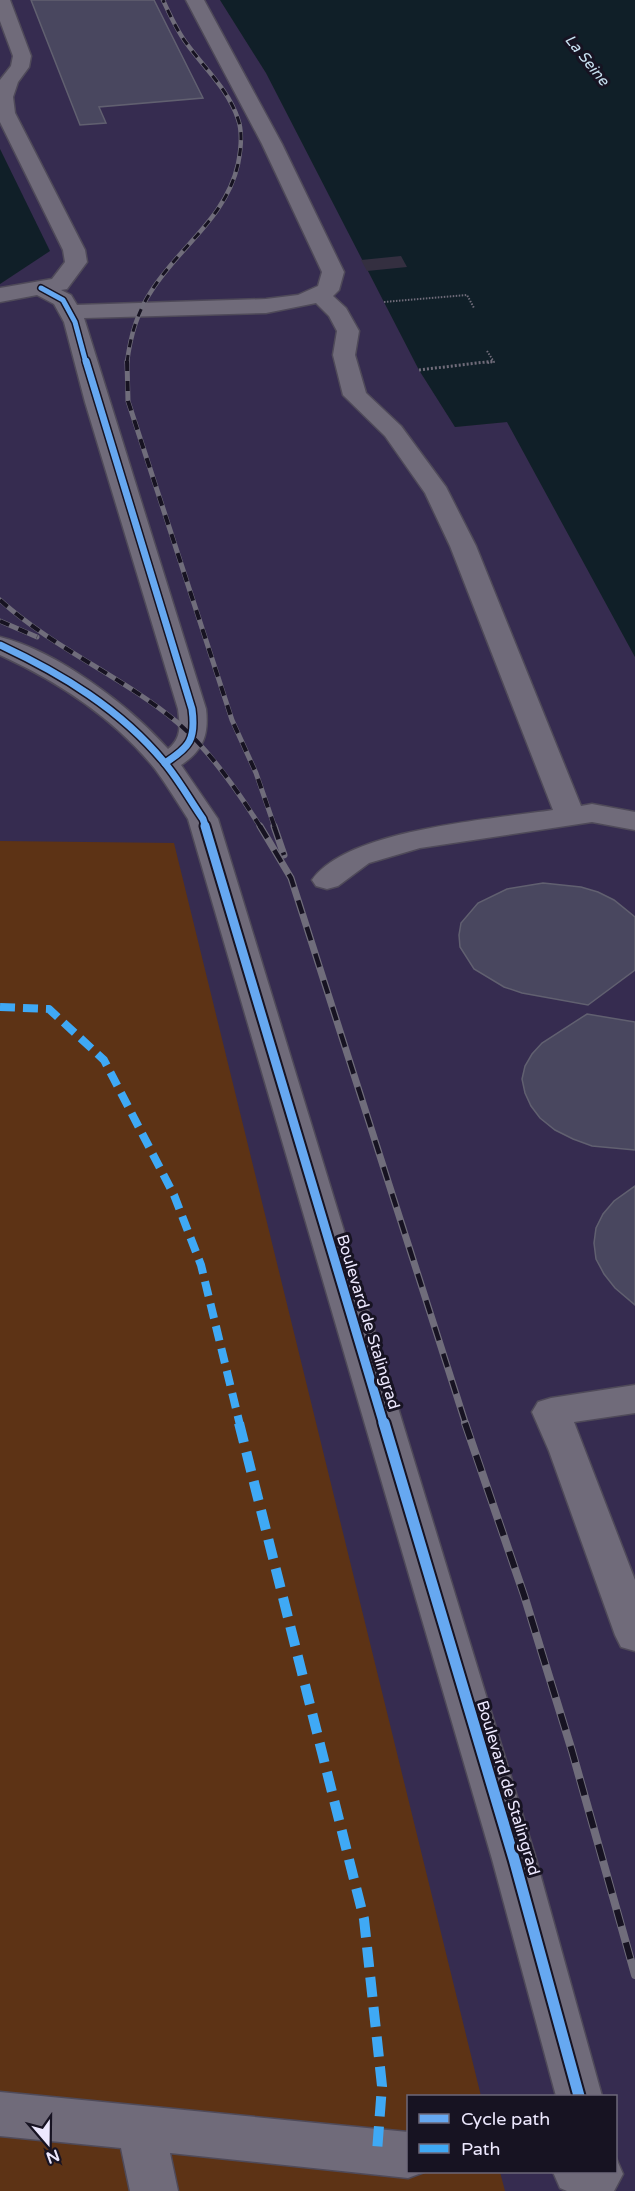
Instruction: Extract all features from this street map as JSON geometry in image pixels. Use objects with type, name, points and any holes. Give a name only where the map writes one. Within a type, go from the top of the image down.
[{"type":"street","points":[[0,295],[59,284],[76,262],[74,250],[5,113],[3,97],[9,81],[20,67],[22,56],[1,0]]},
{"type":"street","points":[[70,312],[266,306],[303,301],[328,290],[333,272],[272,144],[195,0]]},
{"type":"street","points":[[41,288],[63,300],[75,322],[97,402],[192,709],[195,729],[193,737],[188,747],[165,763]]},
{"type":"street","points":[[319,294],[338,313],[348,331],[344,355],[355,395],[393,431],[441,501],[463,546],[570,816]]},
{"type":"street","name":"Boulevard de Stalingrad","points":[[0,645],[42,665],[92,695],[139,734],[165,763],[203,819],[514,1859],[578,2095]]},
{"type":"street","points":[[327,880],[360,857],[416,840],[592,813],[635,821]]},
{"type":"street","points":[[635,1399],[551,1412],[568,1451],[635,1635]]},
{"type":"street","points":[[0,2114],[407,2155]]},
{"type":"street","points":[[140,2128],[154,2191]]},
{"type":"path","points":[[384,302],[467,295],[474,308]]},
{"type":"path","points":[[419,370],[494,362],[487,351]]},
{"type":"shaded area","points":[[0,0],[220,0],[266,73],[419,370],[455,427],[507,422],[635,657],[635,2191],[0,2191],[0,284],[49,251],[0,149]]},
{"type":"shaded area","points":[[0,841],[174,843],[481,2095],[407,2095],[407,2173],[500,2173],[505,2191],[0,2191]]},
{"type":"water","name":"La Seine","points":[[220,0],[635,0],[635,657],[507,422],[455,427],[419,370],[266,73]]},
{"type":"water","points":[[0,149],[50,251],[0,284]]},
{"type":"pier","points":[[401,256],[407,267],[367,271],[361,260]]},
{"type":"building","points":[[31,0],[154,0],[203,98],[99,107],[106,123],[80,125]]},
{"type":"building","points":[[543,883],[581,887],[598,892],[614,900],[635,917],[635,970],[588,1005],[522,993],[504,987],[474,969],[460,947],[461,923],[478,903],[507,889]]},
{"type":"building","points":[[587,1014],[635,1022],[635,1150],[592,1146],[555,1130],[540,1118],[525,1093],[522,1079],[525,1066],[532,1054],[542,1043]]},
{"type":"building","points":[[635,1186],[635,1305],[615,1288],[604,1274],[596,1259],[594,1243],[596,1228],[603,1214],[614,1201]]},
{"type":"railway","points":[[127,363],[132,334],[142,307],[163,274],[201,231],[223,200],[232,183],[241,147],[240,124],[234,108],[183,39],[163,0]]},
{"type":"railway","points":[[127,363],[128,401],[232,720],[256,773],[275,828]]},
{"type":"railway","points":[[0,600],[43,633],[134,691],[178,723],[202,746],[223,772],[261,828]]},
{"type":"railway","points":[[0,621],[37,637]]},
{"type":"railway","points":[[260,826],[291,878],[466,1425]]},
{"type":"railway","points":[[274,826],[284,855]]},
{"type":"railway","points":[[465,1423],[524,1595],[572,1751],[635,1975]]},
{"type":"marked path","points":[[0,1007],[49,1009],[104,1060],[174,1195],[201,1265],[286,1615],[364,1919],[382,2086],[377,2152]]},
{"type":"cycle path","points":[[41,288],[63,300],[75,322],[97,402],[192,709],[194,728],[190,742],[187,747],[165,763]]},
{"type":"cycle path","points":[[0,645],[68,680],[129,725],[164,762],[203,819],[514,1859],[579,2095]]}]
